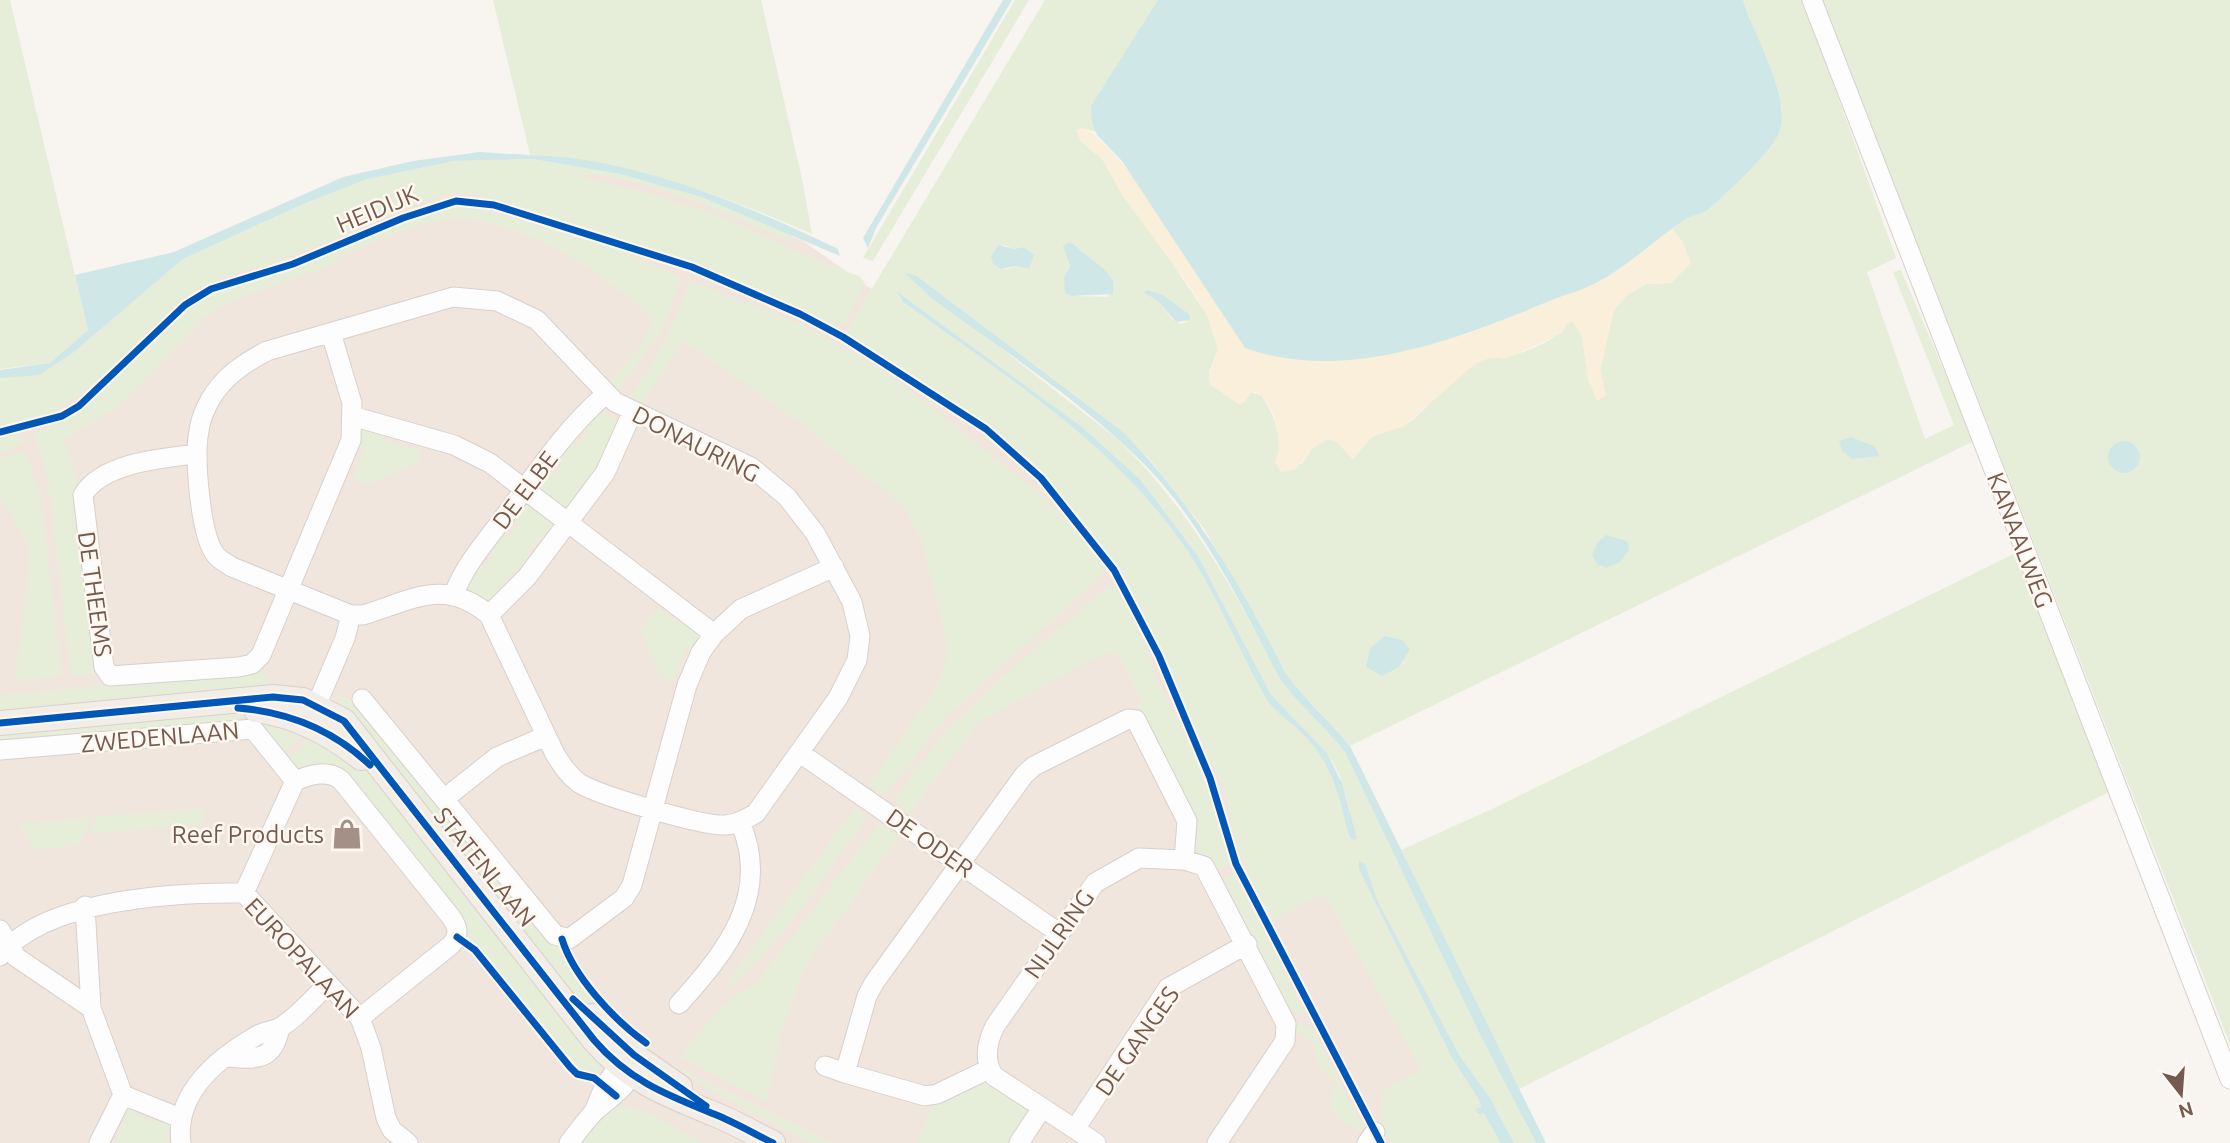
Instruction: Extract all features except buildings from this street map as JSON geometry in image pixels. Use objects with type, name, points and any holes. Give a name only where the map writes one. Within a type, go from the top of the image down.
[{"type":"main road","name":"STATENLAAN","points":[[1,723],[200,706],[312,715],[407,802],[533,957],[628,1066],[696,1097],[714,1114],[773,1143]]},
{"type":"street","name":"KANAALWEG","points":[[1812,0],[2230,1079]]},
{"type":"street","name":"DONAURING","points":[[351,615],[223,562],[215,555],[207,535],[197,454],[199,429],[205,411],[226,379],[248,361],[267,351],[453,297],[497,301],[537,320],[606,394],[632,413],[730,455],[772,483],[802,515],[834,567],[856,613],[859,650],[850,680],[756,813],[740,822]]},
{"type":"street","points":[[289,591],[345,458],[352,416],[349,390],[331,333]]},
{"type":"street","name":"DE ELBE","points":[[454,594],[461,575],[525,489],[580,418],[606,394]]},
{"type":"street","points":[[489,615],[504,603],[605,473],[632,413]]},
{"type":"street","points":[[352,416],[454,445],[490,463],[714,634]]},
{"type":"street","name":"DE THEEMS","points":[[197,454],[130,465],[90,484],[83,495],[104,667],[110,676],[119,678],[252,664],[261,655],[289,591]]},
{"type":"street","points":[[362,699],[555,935],[562,939],[575,936],[624,898],[632,885],[691,675],[701,652],[714,634],[741,609],[834,567]]},
{"type":"street","points":[[312,715],[345,638],[351,615],[363,615],[434,593],[454,594],[470,599],[489,615],[546,736],[565,770],[578,782],[600,793],[711,823],[740,822],[746,837],[753,879],[748,894],[736,926],[720,955],[679,1004]]},
{"type":"street","points":[[845,1073],[867,996],[960,864],[1034,766],[1128,719],[1136,720],[1187,821],[1184,860],[1204,866],[1247,944],[1283,1016],[1287,1031],[1285,1041],[1217,1143]]},
{"type":"street","name":"ZWEDENLAAN","points":[[0,750],[253,729],[295,781]]},
{"type":"street","points":[[444,799],[497,757],[546,736]]},
{"type":"street","name":"DE ODER","points":[[800,754],[1059,933]]},
{"type":"street","points":[[244,892],[295,781],[334,774],[456,924],[457,937],[360,1018]]},
{"type":"street","name":"NIJLRING","points":[[989,1069],[988,1041],[995,1026],[1095,883],[1139,858],[1184,860]]},
{"type":"street","name":"EUROPALAAN","points":[[3,944],[85,906],[244,892],[360,1018],[393,1139]]},
{"type":"street","points":[[85,906],[91,1008],[123,1095],[99,1143]]},
{"type":"street","points":[[3,944],[16,957],[91,1008]]},
{"type":"street","name":"DE GANGES","points":[[1075,1129],[1168,988],[1247,944]]},
{"type":"street","points":[[181,1143],[180,1118],[186,1102],[203,1076],[259,1034],[280,1027],[328,984]]},
{"type":"street","points":[[569,1143],[594,1112],[604,1086],[628,1066]]},
{"type":"street","points":[[825,1066],[925,1096],[937,1094],[989,1069],[994,1076],[1096,1143]]},
{"type":"street","points":[[123,1095],[180,1118]]},
{"type":"street","points":[[1019,1143],[1042,1108]]},
{"type":"shaded area","points":[[1003,0],[1012,0],[876,228],[868,248],[863,238]]},
{"type":"shaded area","points":[[1158,0],[1743,0],[1776,83],[1782,116],[1780,130],[1760,159],[1710,208],[1686,219],[1620,269],[1590,286],[1475,330],[1399,352],[1360,359],[1321,361],[1282,358],[1245,348],[1122,161],[1097,135],[1092,123],[1091,106]]},
{"type":"shaded area","points":[[480,152],[578,159],[656,176],[779,221],[838,249],[840,256],[701,197],[620,174],[532,159],[455,161],[368,179],[308,202],[183,259],[73,353],[39,375],[0,378],[0,370],[50,363],[88,330],[75,275],[174,252],[343,177],[413,161]]},
{"type":"shaded area","points":[[493,160],[661,184],[803,241],[987,370],[1195,567],[1284,676],[1476,1066],[1411,1143],[0,1143],[0,378],[72,362],[180,265]]},
{"type":"shaded area","points":[[1070,242],[1104,269],[1113,280],[1113,294],[1071,296],[1065,293],[1064,277],[1070,266],[1063,246]]},
{"type":"shaded area","points":[[998,245],[1014,249],[1024,247],[1034,255],[1029,269],[1015,266],[1001,269],[993,264],[991,257]]},
{"type":"shaded area","points":[[905,273],[917,276],[1123,432],[1193,516],[1233,576],[1285,672],[1350,746],[1546,1143],[1536,1143],[1480,1035],[1345,752],[1280,679],[1220,568],[1186,514],[1146,466],[1096,420],[931,298]]},
{"type":"shaded area","points":[[1147,290],[1163,295],[1189,314],[1190,320],[1176,322],[1159,302],[1144,292]]},
{"type":"shaded area","points":[[896,291],[1082,427],[1140,479],[1198,556],[1271,695],[1327,753],[1342,783],[1357,839],[1353,840],[1349,836],[1336,788],[1320,755],[1308,739],[1267,700],[1202,575],[1164,519],[1132,482],[1060,417],[903,302]]},
{"type":"shaded area","points":[[1851,437],[1874,446],[1880,456],[1852,459],[1842,451],[1839,441]]},
{"type":"shaded area","points":[[2124,441],[2135,446],[2140,457],[2135,468],[2124,473],[2113,468],[2108,457],[2113,446]]},
{"type":"shaded area","points":[[1606,535],[1627,541],[1629,550],[1620,562],[1606,568],[1597,564],[1592,555],[1597,543]]},
{"type":"shaded area","points":[[1384,636],[1402,640],[1410,649],[1399,667],[1382,676],[1366,667],[1370,649]]},
{"type":"shaded area","points":[[1359,861],[1365,864],[1377,900],[1459,1055],[1490,1098],[1514,1143],[1500,1143],[1484,1113],[1478,1114],[1475,1109],[1481,1107],[1479,1100],[1451,1056],[1359,869]]},
{"type":"green space","points":[[0,0],[10,0],[88,330],[50,363],[0,369]]},
{"type":"green space","points":[[493,0],[761,0],[812,234],[674,182],[603,165],[530,155]]},
{"type":"green space","points":[[1015,0],[1029,0],[873,261],[863,258]]},
{"type":"green space","points":[[1045,0],[1158,0],[1092,123],[1096,132],[1082,128],[1089,149],[1101,157],[1207,315],[1218,349],[1209,372],[1210,384],[1239,404],[1244,402],[1251,392],[1261,395],[1266,402],[1277,428],[1279,445],[1275,462],[1302,464],[1312,449],[1327,439],[1336,441],[1353,459],[1373,437],[1410,422],[1469,367],[1480,361],[1505,358],[1532,349],[1549,340],[1567,323],[1573,321],[1582,336],[1588,379],[1606,396],[1600,370],[1614,310],[1628,294],[1647,284],[1671,283],[1690,263],[1682,241],[1672,229],[1690,216],[1708,210],[1780,131],[1782,107],[1743,0],[1803,0],[1896,258],[1867,272],[1925,439],[1954,425],[1893,272],[1901,270],[1974,441],[1350,746],[1285,672],[1205,530],[1151,461],[1123,432],[917,276],[906,274],[1116,438],[1142,464],[1188,521],[1208,551],[1246,614],[1280,679],[1345,752],[1480,1035],[1536,1143],[1514,1143],[1490,1098],[1459,1055],[1377,900],[1370,878],[1359,870],[1451,1056],[1479,1100],[1481,1107],[1476,1109],[1484,1113],[1500,1143],[1390,1143],[1380,1121],[1383,1090],[1421,1070],[1324,893],[1271,921],[1239,850],[1224,789],[1144,618],[1101,547],[1080,520],[1020,460],[909,377],[849,338],[849,327]],"holes":[[[1003,245],[1014,249],[1024,247],[1029,269],[1015,266],[1004,270]],[[1088,257],[1113,280],[1108,297],[1075,296],[1064,277],[1070,266],[1068,259]],[[897,293],[1082,427],[1140,479],[1198,556],[1271,695],[1327,753],[1339,774],[1358,835],[1321,756],[1267,700],[1202,575],[1164,519],[1132,482],[1060,417],[903,302]],[[1163,295],[1189,314],[1187,322],[1181,324],[1172,319],[1159,302]]]},
{"type":"green space","points":[[1822,0],[2230,0],[2230,1044]],"holes":[[[2120,441],[2135,445],[2139,450],[2138,462],[2123,473],[2112,466]]]},
{"type":"green space","points":[[532,159],[620,174],[701,197],[793,234],[790,242],[712,208],[653,187],[624,180],[571,175],[641,191],[714,214],[825,264],[859,276],[865,283],[845,323],[831,327],[791,305],[680,262],[472,194],[452,193],[411,206],[278,261],[203,286],[190,293],[126,355],[79,395],[54,412],[28,423],[0,430],[0,378],[39,375],[73,353],[183,259],[308,202],[368,179],[455,161]]},
{"type":"green space","points":[[456,203],[600,242],[680,277],[664,328],[618,390],[608,383],[641,346],[652,321],[648,315],[592,270],[548,245],[500,226],[453,219],[428,223],[337,257],[340,262],[231,301],[203,318],[118,407],[64,439],[78,486],[101,673],[71,676],[47,473],[34,433],[57,421],[96,393],[166,326],[200,300],[233,285],[318,258],[422,213]]},
{"type":"green space","points":[[690,280],[807,327],[890,375],[1035,490],[1072,525],[1106,571],[947,717],[885,795],[869,785],[936,688],[946,662],[946,636],[922,542],[904,507],[803,425],[684,341],[640,406],[626,402],[654,363]]},
{"type":"green space","points":[[599,406],[609,417],[622,423],[607,458],[569,515],[533,487],[544,473],[552,477],[563,463],[557,455],[568,440],[577,446],[589,431],[581,423]]},
{"type":"green space","points":[[362,427],[385,433],[384,440],[422,451],[417,463],[368,484],[353,478],[364,451],[355,446]]},
{"type":"green space","points":[[18,432],[23,443],[0,454],[0,434]]},
{"type":"green space","points":[[26,452],[41,501],[62,676],[15,681],[30,557],[28,543],[0,497],[0,458]]},
{"type":"green space","points":[[525,496],[562,521],[547,544],[538,539],[527,553],[535,561],[522,576],[513,571],[502,584],[509,592],[492,608],[462,589],[473,565],[482,570],[493,557],[486,549],[498,533],[508,537],[518,524],[510,517]]},
{"type":"green space","points":[[2018,552],[2111,791],[1519,1089],[1401,850],[1494,808]]},
{"type":"green space","points":[[1113,583],[1136,623],[1158,681],[1210,785],[1231,864],[1219,870],[1198,854],[1189,854],[1144,716],[1138,709],[1141,698],[1119,657],[1111,652],[1077,667],[978,723],[909,814],[894,799],[946,731],[995,683]]},
{"type":"green space","points":[[658,608],[682,626],[688,619],[703,634],[695,650],[685,648],[674,681],[662,677],[640,631]]},
{"type":"green space","points":[[258,666],[272,685],[0,716],[0,695],[246,673]]},
{"type":"green space","points":[[338,695],[359,704],[561,947],[563,960],[617,1027],[575,993],[534,948],[344,709]]},
{"type":"green space","points":[[227,715],[255,718],[301,729],[295,742],[281,755],[263,733],[0,749],[0,732]]},
{"type":"green space","points":[[309,732],[358,763],[393,799],[600,1063],[599,1076],[576,1070],[477,947],[464,937],[343,775],[300,771],[286,760],[303,747]]},
{"type":"green space","points":[[198,808],[206,812],[201,824],[89,834],[98,817]]},
{"type":"green space","points":[[855,808],[867,817],[818,886],[784,932],[724,992],[734,973]]},
{"type":"green space","points":[[93,817],[78,845],[37,850],[18,824]]},
{"type":"green space","points":[[879,824],[899,836],[806,965],[781,1032],[767,1102],[680,1057],[723,1005],[759,980]]},
{"type":"green space","points":[[1234,873],[1306,1016],[1290,1011],[1223,879]]},
{"type":"green space","points":[[1294,1021],[1313,1030],[1365,1133],[1345,1123],[1331,1110],[1331,1098],[1336,1085],[1317,1062],[1313,1044],[1293,1030]]},
{"type":"green space","points":[[662,1060],[833,1143],[812,1143],[714,1092]]},
{"type":"green space","points":[[985,1079],[1029,1110],[1028,1119],[1021,1121],[1007,1143],[917,1143],[935,1100]]},
{"type":"green space","points":[[615,1104],[644,1111],[703,1143],[580,1143]]},
{"type":"green space","points":[[140,1105],[136,1114],[156,1123],[161,1114],[170,1119],[175,1130],[166,1132],[167,1143],[115,1143],[126,1119],[118,1113],[121,1107]]},
{"type":"sand","points":[[1082,128],[1099,139],[1144,192],[1192,262],[1245,348],[1315,362],[1407,349],[1470,333],[1594,284],[1624,267],[1672,229],[1682,241],[1691,263],[1671,283],[1647,284],[1628,294],[1614,310],[1600,370],[1606,396],[1597,401],[1588,379],[1582,336],[1573,321],[1567,323],[1562,333],[1504,359],[1492,357],[1476,363],[1404,426],[1373,436],[1353,459],[1336,441],[1327,439],[1312,449],[1296,469],[1281,472],[1275,462],[1278,454],[1278,434],[1269,405],[1257,391],[1251,392],[1244,402],[1239,404],[1210,384],[1208,379],[1218,349],[1207,315],[1190,287],[1122,195],[1101,157],[1081,142],[1076,130]]},
{"type":"cycle path","name":"HEIDIJK","points":[[0,432],[62,416],[79,406],[185,305],[211,289],[293,264],[403,218],[456,201],[494,205],[692,267],[800,314],[843,337],[986,429],[1041,478],[1114,570],[1159,656],[1210,778],[1236,864],[1381,1143]]},
{"type":"cycle path","points":[[0,723],[273,697],[303,700],[344,721],[607,1054],[649,1085],[729,1120],[773,1143]]},
{"type":"cycle path","points":[[238,708],[275,714],[309,725],[341,742],[370,765]]},
{"type":"cycle path","points":[[457,937],[475,950],[570,1067],[577,1074],[594,1078],[616,1096]]},
{"type":"cycle path","points":[[562,939],[575,968],[596,996],[646,1043]]},
{"type":"cycle path","points":[[573,999],[634,1055],[706,1106]]},
{"type":"place","name":"Reef Products","points":[[347,834]]}]
